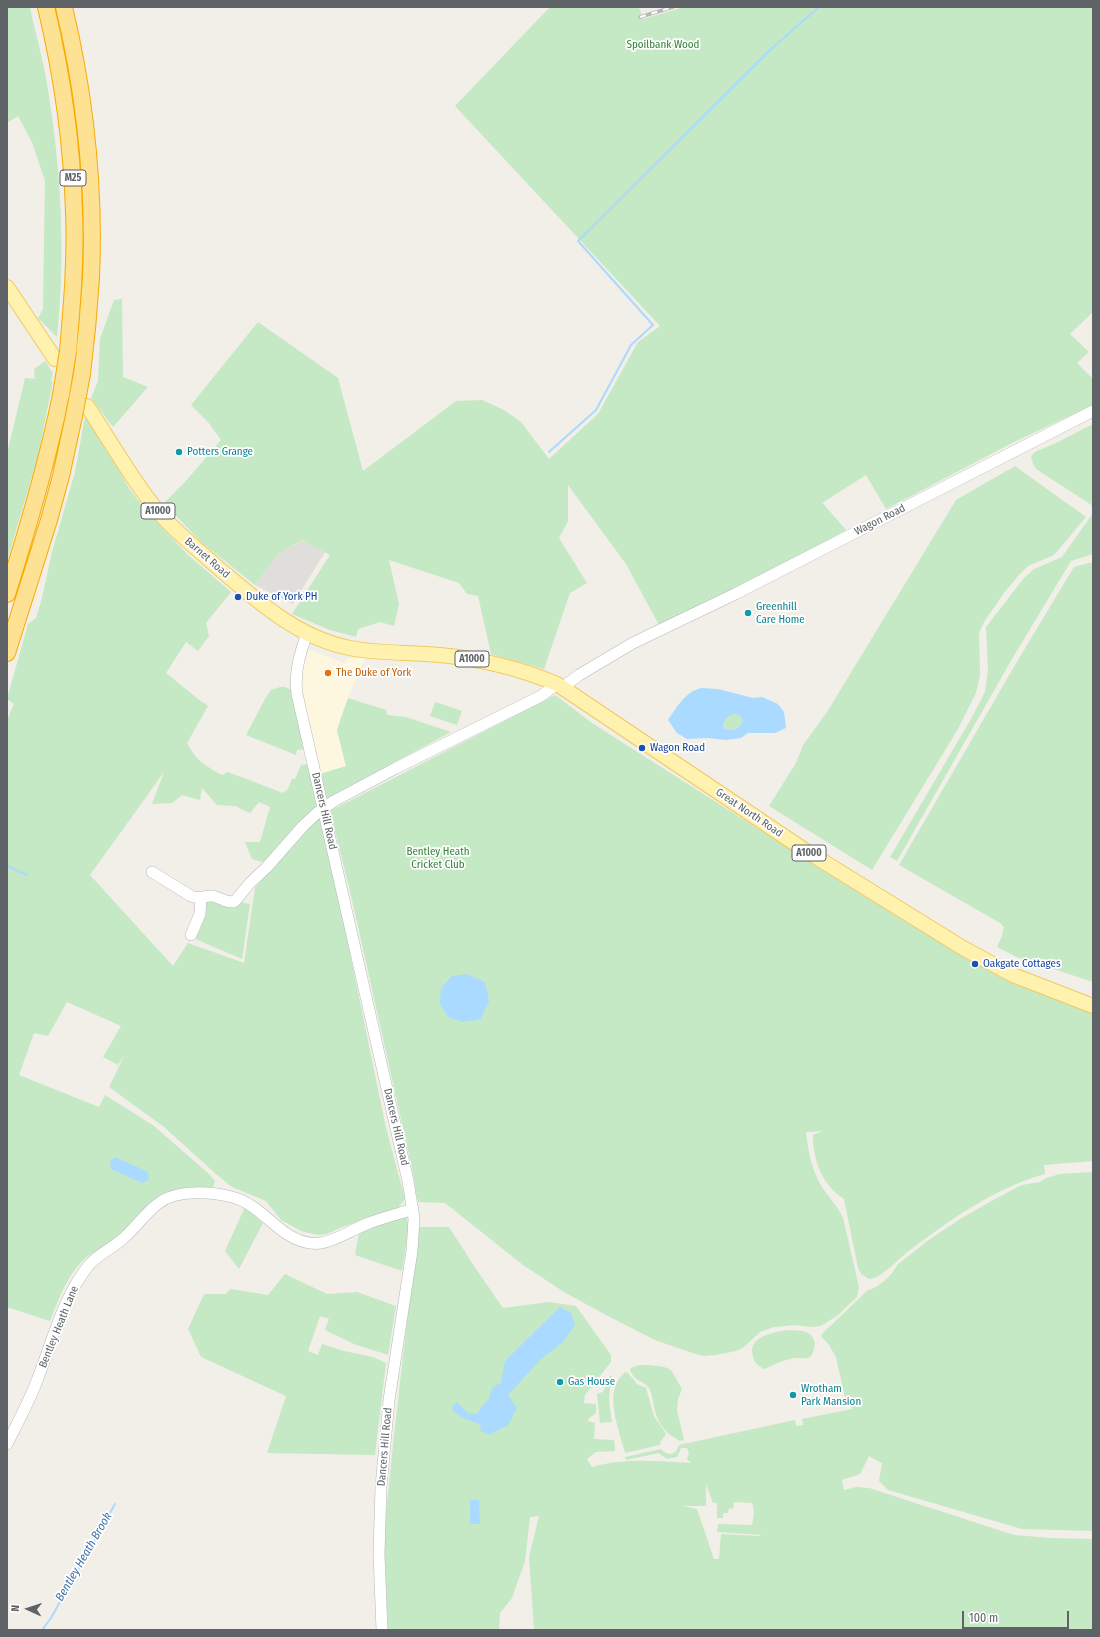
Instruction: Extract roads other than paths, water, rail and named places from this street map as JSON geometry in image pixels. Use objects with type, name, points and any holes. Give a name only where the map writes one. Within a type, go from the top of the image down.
[{"type":"highway","name":"M25","points":[[7,594],[50,450],[60,395],[62,355],[73,288],[75,239],[73,179],[64,94],[46,7]]},
{"type":"highway","name":"M25","points":[[7,654],[49,520],[61,476],[82,374],[88,324],[91,277],[91,185],[83,103],[72,37],[64,7]]},
{"type":"main road","points":[[7,287],[62,355]]},
{"type":"main road","name":"Barnet Road","points":[[87,406],[148,497],[179,533],[251,596],[307,634],[330,643],[352,649],[469,658],[522,670],[539,677]]},
{"type":"main road","name":"Great North Road","points":[[539,677],[560,685],[642,742],[803,849],[963,948],[1013,975],[1093,1006]]},
{"type":"street","name":"Wagon Road","points":[[201,898],[211,896],[232,903],[238,899],[248,885],[266,868],[303,826],[334,801],[396,768],[541,696],[633,643],[741,591],[1093,411]]},
{"type":"street","name":"Dancers Hill Road","points":[[307,634],[297,666],[295,683],[408,1181],[413,1209],[414,1228],[412,1251],[389,1400],[381,1487],[379,1554],[382,1630]]},
{"type":"street","points":[[152,872],[191,896],[201,898],[200,914],[191,935]]},
{"type":"street","name":"Bentley Heath Lane","points":[[7,1444],[37,1380],[64,1310],[82,1274],[94,1260],[126,1237],[159,1202],[171,1197],[191,1193],[212,1193],[235,1198],[254,1207],[288,1235],[310,1243],[322,1243],[339,1238],[368,1223],[413,1209]]},
{"type":"water","points":[[701,688],[718,689],[753,698],[762,697],[778,704],[784,712],[786,728],[775,733],[748,733],[741,738],[726,740],[708,738],[687,739],[677,733],[668,720],[686,696]],"holes":[[[735,714],[740,716],[743,720],[738,727],[730,730],[724,728],[723,725],[729,716]]]},
{"type":"water","points":[[467,974],[485,982],[489,1001],[481,1019],[463,1022],[448,1017],[440,1004],[441,988],[452,976]]},
{"type":"water","points":[[115,1157],[148,1172],[149,1180],[142,1183],[111,1169],[110,1161]]},
{"type":"water","points":[[560,1307],[571,1313],[575,1325],[563,1342],[541,1359],[508,1395],[517,1408],[508,1425],[489,1435],[480,1430],[481,1425],[461,1417],[452,1410],[453,1406],[457,1402],[468,1413],[478,1414],[480,1409],[488,1400],[493,1387],[501,1383],[505,1361]]},
{"type":"water","points":[[470,1500],[479,1500],[480,1524],[470,1524]]},
{"type":"waterway","points":[[549,452],[596,410],[631,345],[653,325],[578,241],[770,50],[819,7]]},
{"type":"waterway","points":[[7,866],[27,875]]},
{"type":"waterway","name":"Bentley Heath Brook","points":[[42,1630],[51,1618],[115,1504]]},
{"type":"railway","points":[[640,17],[673,7]]},
{"type":"place","name":"Potters Grange","points":[[179,452]]},
{"type":"place","name":"Duke of York PH","points":[[238,597]]},
{"type":"place","name":"Greenhill Care Home","points":[[748,613]]},
{"type":"place","name":"The Duke of York","points":[[328,673]]},
{"type":"place","name":"Wagon Road","points":[[642,748]]},
{"type":"place","name":"Oakgate Cottages","points":[[975,964]]},
{"type":"place","name":"Gas House","points":[[560,1382]]},
{"type":"place","name":"Wrotham Park Mansion","points":[[793,1395]]},
{"type":"park label","name":"Spoilbank Wood","points":[[663,45]]},
{"type":"park label","name":"Bentley Heath Cricket Club","points":[[438,858]]}]
